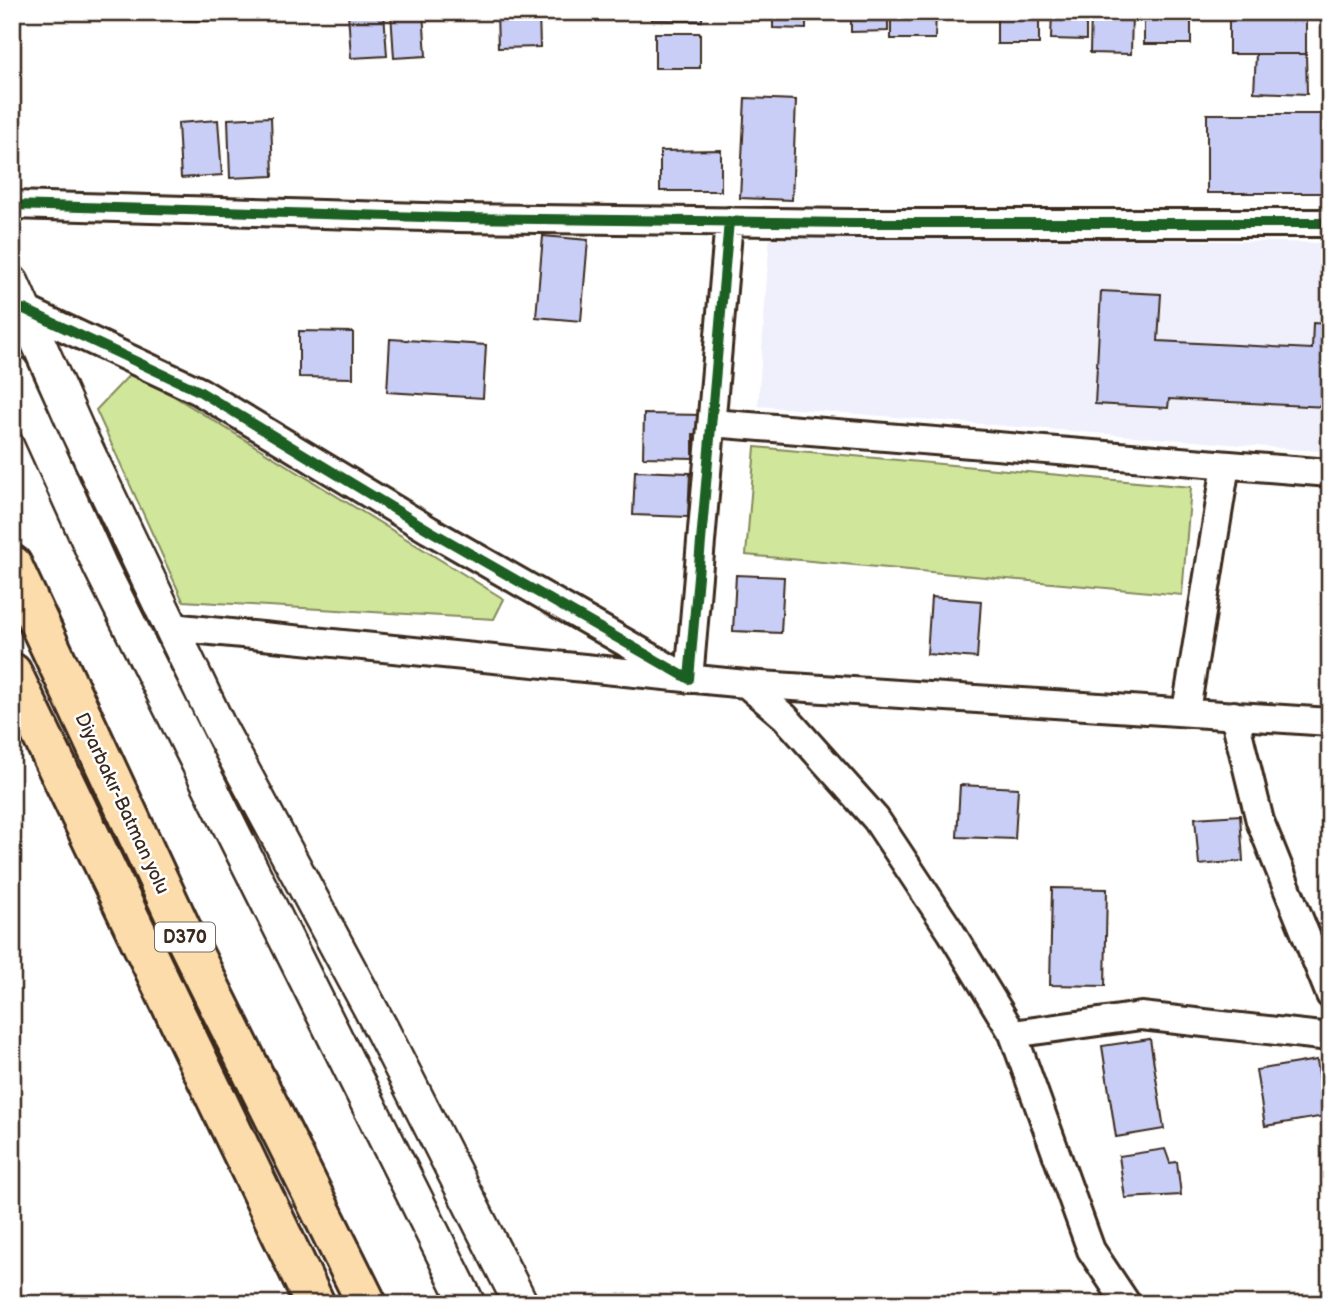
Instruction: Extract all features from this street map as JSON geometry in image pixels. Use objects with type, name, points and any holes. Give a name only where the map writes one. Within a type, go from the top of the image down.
[{"type":"highway","name":"Diyarbakır-Batman yolu","points":[[12,565],[185,937],[368,1304]]},
{"type":"highway","name":"D370","points":[[12,673],[316,1304]]},
{"type":"street","points":[[12,205],[457,218],[854,223],[1330,223]]},
{"type":"street","points":[[689,678],[729,221]]},
{"type":"street","points":[[18,296],[199,391],[429,530],[689,678]]},
{"type":"street","points":[[18,296],[77,430],[218,725],[383,1032],[521,1304]]},
{"type":"street","points":[[12,372],[100,566],[468,1304]]},
{"type":"street","points":[[712,423],[1330,474]]},
{"type":"street","points":[[1186,712],[1226,465]]},
{"type":"street","points":[[171,627],[746,684],[1330,722]]},
{"type":"street","points":[[746,684],[785,717],[876,819],[951,933],[1013,1034],[1091,1250],[1127,1304]]},
{"type":"street","points":[[1234,715],[1261,821],[1330,995]]},
{"type":"street","points":[[1013,1034],[1141,1016],[1330,1037]]},
{"type":"shaded area","points":[[770,233],[1330,243],[1330,452],[758,406]]},
{"type":"green space","points":[[133,371],[504,599],[494,619],[183,601],[96,410]]},
{"type":"green space","points":[[755,447],[1191,487],[1182,595],[746,555]]},
{"type":"building","points":[[174,12],[227,12],[226,21],[174,20]]},
{"type":"building","points":[[348,12],[384,12],[387,56],[351,58]]},
{"type":"building","points":[[391,12],[423,12],[426,56],[394,58]]},
{"type":"building","points":[[429,12],[468,12],[468,19],[429,20]]},
{"type":"building","points":[[497,12],[539,12],[540,47],[498,48]]},
{"type":"building","points":[[652,12],[702,12],[702,21],[652,20]]},
{"type":"building","points":[[773,12],[806,12],[806,29],[773,28]]},
{"type":"building","points":[[851,12],[888,12],[888,31],[851,32]]},
{"type":"building","points":[[891,12],[936,12],[935,39],[891,39]]},
{"type":"building","points":[[997,12],[1039,12],[1039,44],[997,44]]},
{"type":"building","points":[[1052,12],[1086,12],[1086,40],[1051,39]]},
{"type":"building","points":[[1091,12],[1132,12],[1131,54],[1090,53]]},
{"type":"building","points":[[1144,12],[1191,12],[1191,44],[1144,44]]},
{"type":"building","points":[[1229,12],[1306,12],[1306,54],[1229,54]]},
{"type":"building","points":[[655,33],[700,33],[700,68],[655,68]]},
{"type":"building","points":[[1256,54],[1306,54],[1307,94],[1254,92]]},
{"type":"building","points":[[745,98],[796,100],[792,200],[740,198]]},
{"type":"building","points":[[1207,114],[1326,114],[1326,193],[1207,193]]},
{"type":"building","points":[[271,117],[273,176],[230,178],[228,119]]},
{"type":"building","points":[[218,120],[222,175],[181,178],[178,123]]},
{"type":"building","points":[[721,150],[721,191],[660,191],[660,151]]},
{"type":"building","points":[[543,236],[588,240],[581,321],[536,317]]},
{"type":"building","points":[[1101,291],[1161,294],[1158,341],[1312,349],[1313,323],[1330,324],[1330,417],[1327,416],[1327,407],[1169,399],[1168,408],[1095,404]]},
{"type":"building","points":[[299,331],[353,332],[353,378],[299,377]]},
{"type":"building","points":[[390,339],[486,345],[483,398],[387,392]]},
{"type":"building","points":[[644,414],[703,415],[702,435],[693,434],[693,458],[643,457]]},
{"type":"building","points":[[635,471],[690,473],[688,517],[633,515]]},
{"type":"building","points":[[736,575],[784,577],[781,633],[733,631]]},
{"type":"building","points":[[931,597],[981,601],[977,658],[927,654]]},
{"type":"building","points":[[960,785],[1018,788],[1015,839],[957,837]]},
{"type":"building","points":[[1240,815],[1243,861],[1199,865],[1195,818]]},
{"type":"building","points":[[1325,886],[1330,886],[1330,922],[1324,922]]},
{"type":"building","points":[[1052,888],[1107,889],[1105,986],[1050,985]]},
{"type":"building","points":[[1150,1039],[1164,1129],[1116,1137],[1102,1046]]},
{"type":"building","points":[[1317,1060],[1325,1116],[1265,1126],[1256,1070]]},
{"type":"building","points":[[1165,1149],[1170,1163],[1177,1162],[1181,1195],[1125,1198],[1119,1156]]},
{"type":"cycle path","points":[[12,205],[457,218],[854,223],[1330,223]]},
{"type":"cycle path","points":[[24,309],[199,391],[429,530],[689,679],[729,221]]}]
